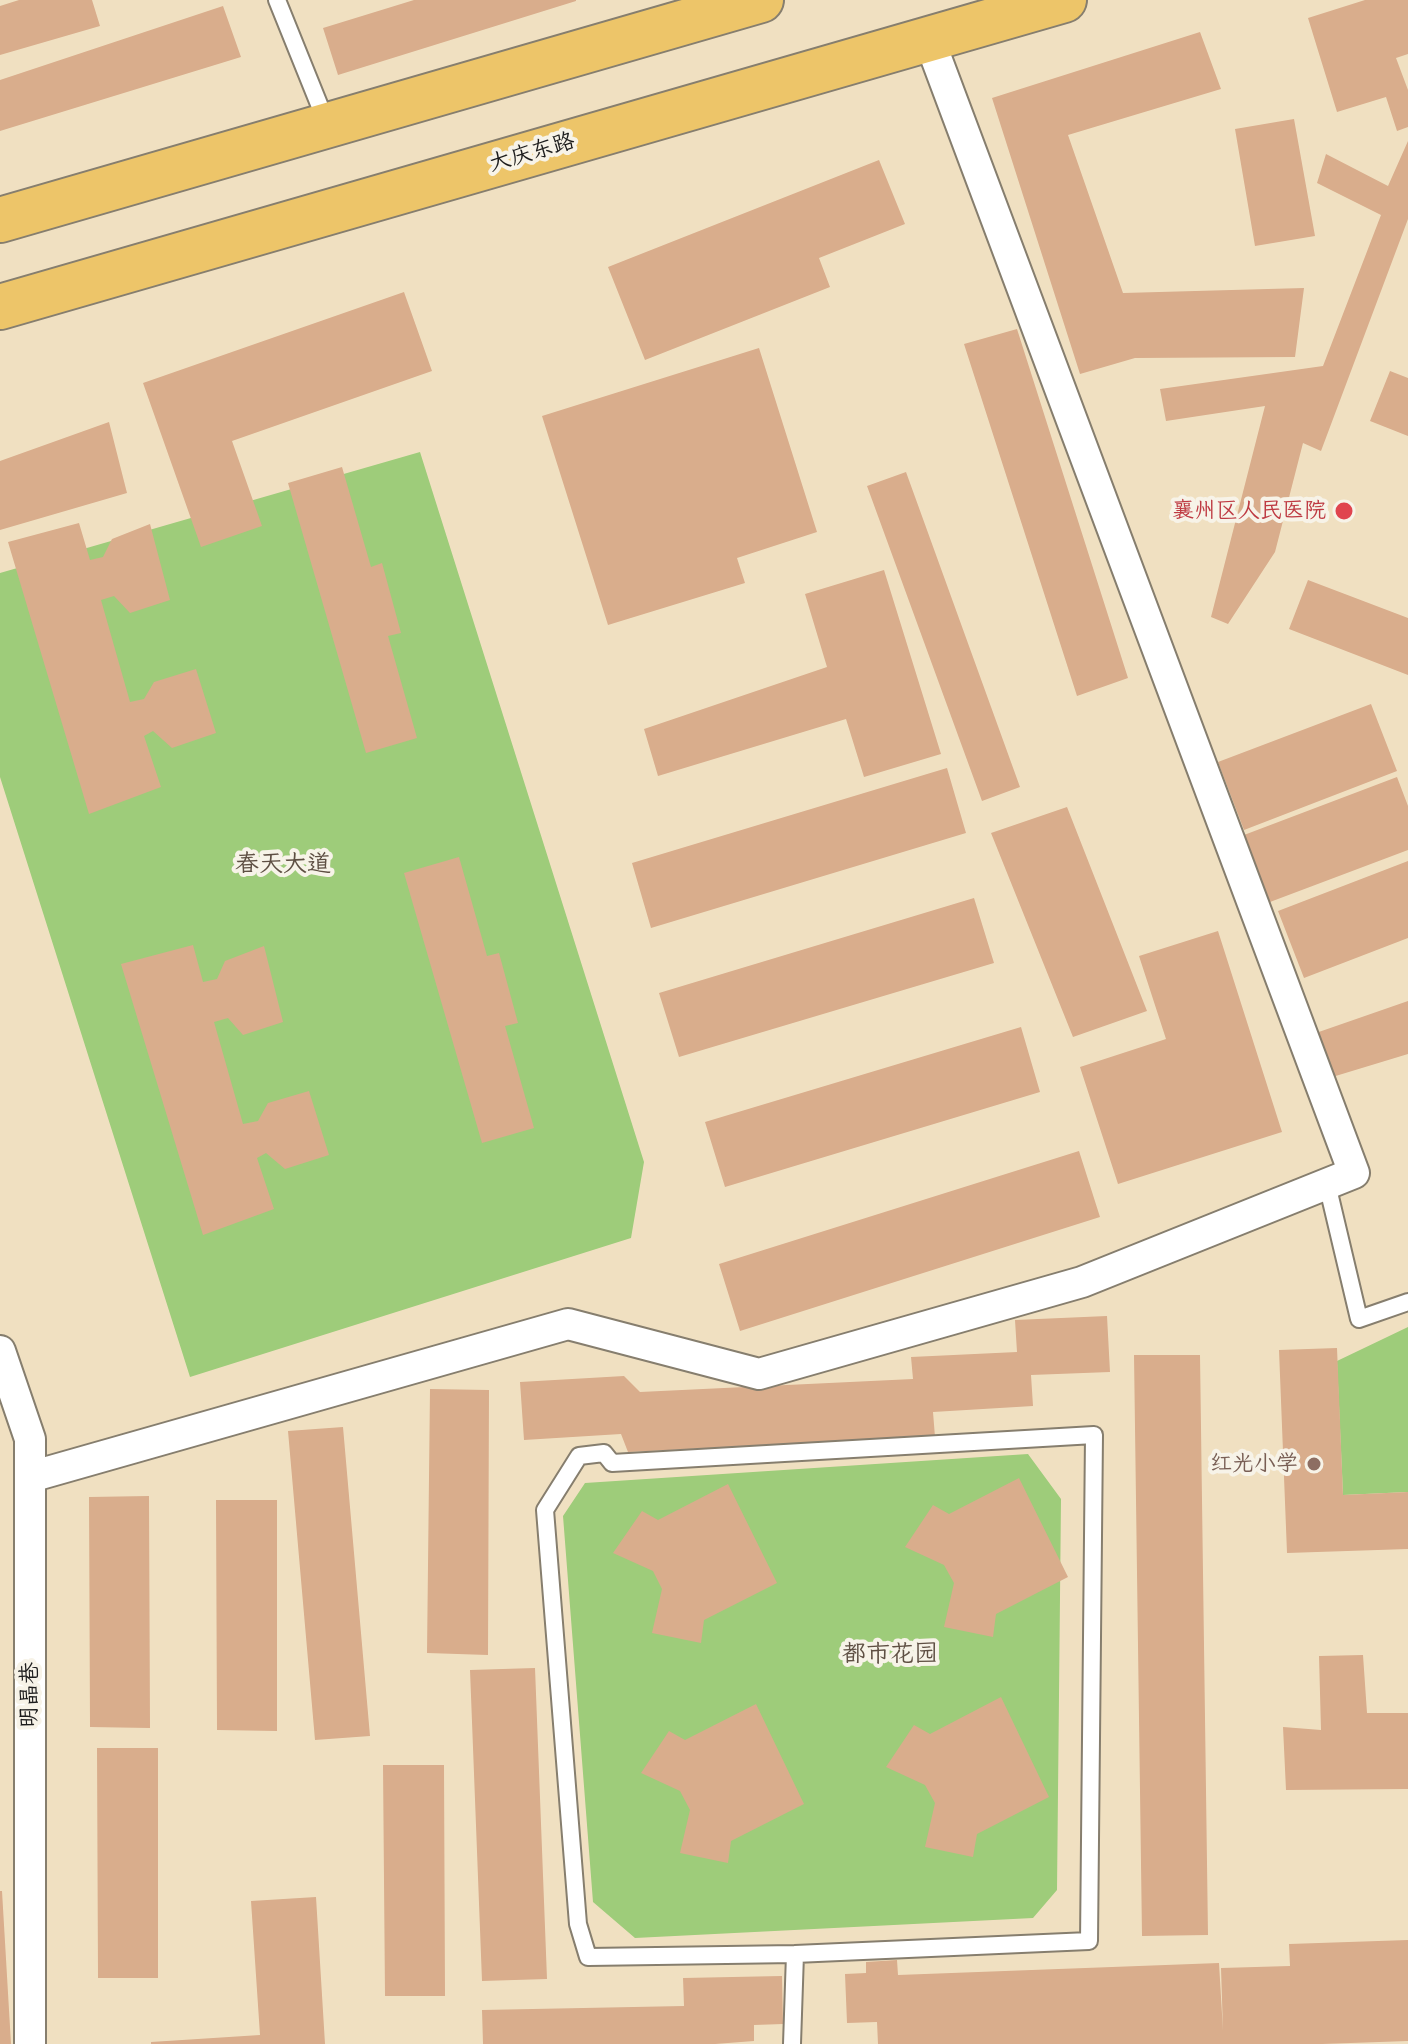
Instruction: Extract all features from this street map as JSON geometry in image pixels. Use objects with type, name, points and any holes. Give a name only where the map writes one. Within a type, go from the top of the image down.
[{"type":"main road","points":[[0,220],[761,0]]},
{"type":"main road","name":"大庆东路","points":[[0,307],[1064,0]]},
{"type":"street","points":[[30,1477],[568,1324],[759,1374],[1082,1282],[1354,1173],[929,39]]},
{"type":"street","name":"明晶巷","points":[[0,1351],[30,1439],[30,2044]]},
{"type":"lane","points":[[277,0],[328,125]]},
{"type":"lane","points":[[1327,1184],[1359,1319],[1408,1302]]},
{"type":"lane","points":[[1094,1435],[1089,1941],[795,1954],[588,1957],[578,1924],[545,1510],[579,1456],[604,1453],[612,1463],[1094,1435]]},
{"type":"lane","points":[[792,2044],[795,1954]]},
{"type":"green space","points":[[420,452],[644,1162],[631,1238],[190,1377],[0,777],[0,573]]},
{"type":"green space","points":[[1408,1327],[1408,1492],[1343,1495],[1337,1361]]},
{"type":"green space","points":[[1028,1454],[1061,1499],[1057,1890],[1033,1918],[635,1938],[593,1902],[563,1516],[585,1483]]},
{"type":"building","points":[[19,0],[92,0],[100,26],[0,55],[0,6]]},
{"type":"building","points":[[414,0],[576,1],[338,75],[323,28]]},
{"type":"building","points":[[1365,0],[1408,0],[1408,54],[1396,58],[1408,90],[1408,127],[1397,131],[1386,97],[1337,112],[1308,18]]},
{"type":"building","points":[[223,6],[241,57],[0,131],[0,80]]},
{"type":"building","points":[[1200,32],[1221,89],[1068,135],[1123,293],[1304,288],[1295,357],[1135,358],[1080,374],[992,98]]},
{"type":"building","points":[[1294,119],[1315,236],[1255,246],[1235,129]]},
{"type":"building","points":[[1408,141],[1408,219],[1321,451],[1303,443],[1275,552],[1228,624],[1211,617],[1265,406],[1166,421],[1160,389],[1323,366],[1381,215],[1317,183],[1326,154],[1388,186]]},
{"type":"building","points":[[879,160],[905,224],[819,258],[830,287],[645,360],[608,267]]},
{"type":"building","points":[[404,292],[432,371],[232,441],[262,526],[201,547],[143,383]]},
{"type":"building","points":[[1017,329],[1128,678],[1077,696],[964,344]]},
{"type":"building","points":[[759,348],[817,532],[737,558],[745,583],[608,625],[542,416]]},
{"type":"building","points":[[1390,371],[1408,378],[1408,436],[1370,421]]},
{"type":"building","points":[[109,422],[127,493],[0,530],[0,461]]},
{"type":"building","points":[[342,467],[371,567],[382,563],[401,633],[388,636],[417,738],[366,753],[288,483]]},
{"type":"building","points":[[906,472],[1020,787],[982,801],[867,486]]},
{"type":"building","points":[[79,523],[90,560],[103,557],[112,539],[150,524],[170,600],[130,613],[114,596],[101,600],[130,702],[144,699],[154,682],[196,669],[216,733],[172,748],[153,731],[144,736],[161,787],[89,814],[8,542]]},
{"type":"building","points":[[884,570],[941,754],[864,777],[846,719],[658,776],[644,729],[827,667],[805,594]]},
{"type":"building","points":[[1308,580],[1408,618],[1408,675],[1289,629]]},
{"type":"building","points":[[1371,704],[1397,771],[1244,830],[1218,762]]},
{"type":"building","points":[[947,768],[966,833],[651,928],[632,863]]},
{"type":"building","points":[[1397,777],[1408,806],[1408,850],[1270,902],[1244,835]]},
{"type":"building","points":[[1067,807],[1147,1011],[1073,1037],[991,833]]},
{"type":"building","points":[[459,857],[487,956],[499,953],[518,1023],[505,1026],[534,1128],[482,1143],[404,873]]},
{"type":"building","points":[[1408,861],[1408,938],[1304,978],[1278,911]]},
{"type":"building","points":[[974,898],[994,963],[679,1057],[659,993]]},
{"type":"building","points":[[1218,931],[1282,1132],[1118,1184],[1080,1067],[1166,1039],[1139,956]]},
{"type":"building","points":[[193,945],[203,982],[217,979],[225,961],[264,946],[283,1022],[243,1035],[228,1018],[214,1022],[243,1124],[258,1121],[268,1103],[309,1091],[329,1155],[285,1169],[266,1153],[257,1158],[274,1209],[203,1235],[121,964]]},
{"type":"building","points":[[1408,1001],[1408,1054],[1329,1078],[1313,1034]]},
{"type":"building","points":[[1021,1027],[1040,1092],[725,1187],[705,1122]]},
{"type":"building","points":[[1079,1151],[1100,1217],[740,1331],[719,1264]]},
{"type":"building","points":[[1107,1316],[1110,1372],[1031,1375],[1033,1406],[933,1412],[935,1437],[628,1452],[621,1434],[524,1440],[520,1382],[624,1376],[640,1392],[913,1379],[911,1357],[1017,1352],[1015,1320]]},
{"type":"building","points":[[1337,1348],[1343,1495],[1408,1492],[1408,1549],[1287,1553],[1279,1350]]},
{"type":"building","points":[[1134,1355],[1200,1355],[1208,1935],[1142,1936]]},
{"type":"building","points":[[430,1389],[489,1390],[488,1655],[427,1653]]},
{"type":"building","points":[[343,1427],[370,1736],[315,1740],[288,1431]]},
{"type":"building","points":[[1019,1478],[1068,1577],[996,1614],[993,1637],[944,1627],[954,1583],[944,1565],[905,1547],[933,1505],[949,1514]]},
{"type":"building","points":[[728,1484],[777,1583],[704,1620],[701,1643],[652,1633],[662,1589],[653,1571],[613,1553],[642,1511],[658,1520]]},
{"type":"building","points":[[149,1496],[150,1728],[90,1727],[89,1497]]},
{"type":"building","points":[[216,1500],[277,1500],[277,1731],[217,1730]]},
{"type":"building","points":[[1363,1655],[1367,1713],[1408,1713],[1408,1789],[1286,1790],[1283,1727],[1321,1730],[1319,1656]]},
{"type":"building","points":[[535,1668],[547,1979],[482,1981],[470,1670]]},
{"type":"building","points":[[1001,1697],[1049,1797],[977,1834],[973,1857],[925,1847],[935,1803],[925,1785],[886,1767],[914,1725],[930,1734]]},
{"type":"building","points":[[756,1704],[804,1804],[731,1841],[728,1863],[680,1853],[690,1810],[680,1791],[641,1773],[669,1731],[685,1740]]},
{"type":"building","points":[[97,1748],[158,1748],[158,1978],[98,1978]]},
{"type":"building","points":[[383,1765],[444,1765],[445,1996],[385,1996]]},
{"type":"building","points":[[2,1891],[11,2044],[0,2044]]},
{"type":"building","points":[[316,1897],[325,2044],[151,2044],[260,2035],[251,1901]]},
{"type":"building","points":[[1408,1940],[1408,2041],[1322,2044],[878,2044],[877,2022],[847,2023],[845,1974],[866,1973],[866,1962],[897,1960],[898,1975],[1219,1963],[1223,2031],[1221,1968],[1290,1966],[1289,1944]]},
{"type":"building","points":[[782,1976],[783,2024],[754,2025],[754,2041],[715,2044],[483,2044],[482,2010],[684,2006],[683,1978]]},
{"type":"place","name":"襄州区人民医院","points":[[1344,511]]},
{"type":"place","name":"红光小学","points":[[1314,1464]]},
{"type":"district","name":"春天大道","points":[[283,865]]},
{"type":"district","name":"都市花园","points":[[890,1655]]}]
